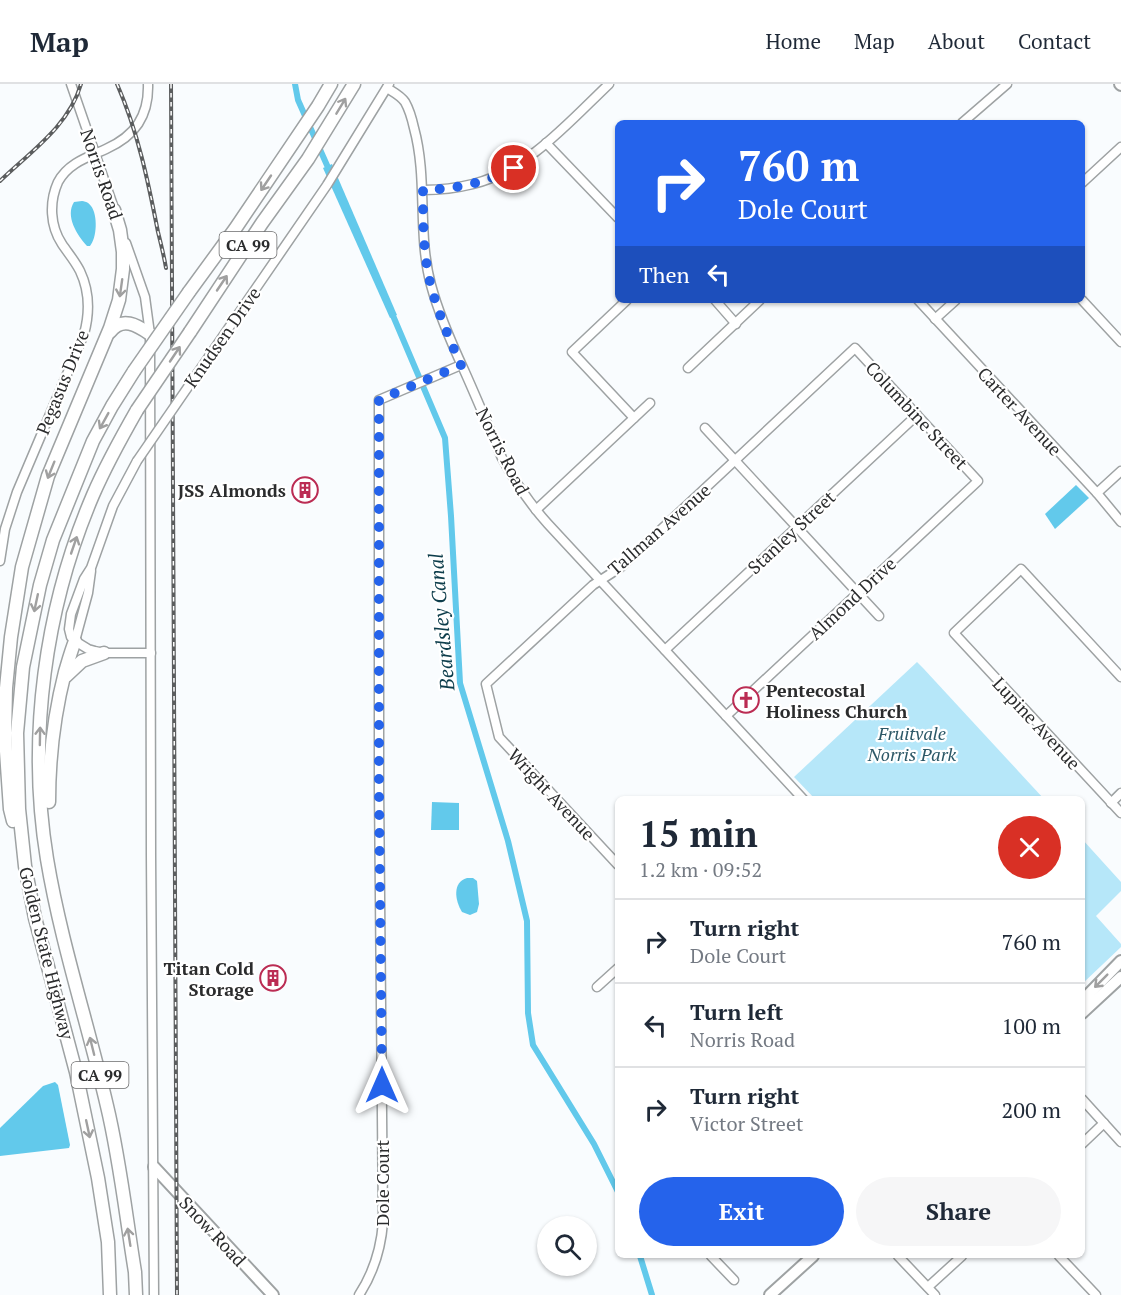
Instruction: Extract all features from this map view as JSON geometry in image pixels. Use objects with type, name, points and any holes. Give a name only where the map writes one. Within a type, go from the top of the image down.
[{"type":"highway","name":"Golden State Highway","points":[[110,1295],[108,1242],[98,1178],[76,1072],[35,918],[25,866],[18,809],[17,733],[23,667],[37,596],[53,540],[93,441],[134,371],[236,229],[331,84]]},
{"type":"highway","name":"Golden State Highway","points":[[136,1295],[135,1272],[108,1108],[64,940],[47,857],[42,817],[39,772],[40,727],[44,681],[54,618],[67,566],[93,496],[137,410],[262,223],[308,159],[354,84]]},
{"type":"highway","points":[[25,866],[10,809],[7,773],[6,688],[10,637],[22,567],[48,476],[107,336],[119,300],[123,269],[121,237],[114,210]]},
{"type":"highway","points":[[107,336],[113,328],[124,323],[136,325],[150,334]]},
{"type":"highway","points":[[47,857],[54,718],[75,641]]},
{"type":"highway","points":[[63,680],[82,661],[104,653]]},
{"type":"main road","points":[[1085,998],[1121,962]]},
{"type":"main road","points":[[1085,1010],[1121,977]]},
{"type":"main road","name":"Snow Road","points":[[154,1167],[273,1295]]},
{"type":"main road","points":[[770,1295],[811,1258]]},
{"type":"street","name":"Norris Road","points":[[71,84],[145,297],[150,334]]},
{"type":"street","name":"Pegasus Drive","points":[[0,561],[5,528],[16,492],[84,334],[87,322],[87,290],[79,269],[57,235],[52,219],[53,200],[58,183],[66,171],[83,159],[126,137],[141,121],[148,84]]},
{"type":"street","points":[[423,190],[472,185],[514,168],[546,143],[609,84]]},
{"type":"street","points":[[965,120],[1006,84]]},
{"type":"street","name":"Norris Road","points":[[388,86],[404,100],[412,121],[421,159],[424,245],[430,282],[442,319],[502,458],[521,491],[600,580],[800,796]]},
{"type":"street","name":"Knudsen Drive","points":[[75,641],[89,587],[91,568],[113,506],[137,461],[327,185],[388,86]]},
{"type":"street","points":[[546,143],[615,216]]},
{"type":"street","points":[[1085,180],[1121,147]]},
{"type":"street","points":[[624,303],[572,352],[634,418]]},
{"type":"street","points":[[717,303],[736,324]]},
{"type":"street","points":[[688,368],[757,303]]},
{"type":"street","name":"Carter Avenue","points":[[921,303],[1097,493],[1121,522]]},
{"type":"street","points":[[935,319],[953,303]]},
{"type":"street","points":[[1085,303],[1121,342]]},
{"type":"street","points":[[150,334],[154,1295]]},
{"type":"street","name":"Columbine Street","points":[[855,348],[978,481]]},
{"type":"street","name":"Tallman Avenue","points":[[494,718],[486,684],[600,580],[621,567],[855,348]]},
{"type":"street","name":"Dole Court","points":[[359,1295],[376,1262],[383,1222],[379,788],[379,400],[461,365]]},
{"type":"street","points":[[536,510],[650,403]]},
{"type":"street","name":"Stanley Street","points":[[665,650],[917,415]]},
{"type":"street","points":[[705,428],[879,616]]},
{"type":"street","points":[[1097,493],[1121,471]]},
{"type":"street","name":"Almond Drive","points":[[726,716],[978,481]]},
{"type":"street","name":"Lupine Avenue","points":[[1121,677],[1022,569],[954,633],[1121,813]]},
{"type":"street","points":[[75,641],[88,649],[104,653],[151,654]]},
{"type":"street","name":"Wright Avenue","points":[[494,718],[499,737],[615,862]]},
{"type":"street","points":[[1111,802],[1121,793]]},
{"type":"street","points":[[597,987],[615,971]]},
{"type":"street","points":[[1085,1102],[1121,1142]]},
{"type":"street","points":[[1085,1141],[1104,1123]]},
{"type":"street","points":[[713,1258],[735,1280]]},
{"type":"street","points":[[900,1258],[935,1295]]},
{"type":"street","points":[[928,1287],[960,1258]]},
{"type":"street","points":[[1061,1258],[1096,1295]]},
{"type":"green space","name":"Fruitvale Norris Park","points":[[917,662],[1041,796],[812,796],[794,777]]},
{"type":"green space","points":[[1085,842],[1121,882],[1121,891],[1096,916],[1121,944],[1121,947],[1085,981]]},
{"type":"water","points":[[332,164],[397,315],[390,318],[323,168]]},
{"type":"water","points":[[82,201],[90,205],[95,215],[95,232],[90,246],[87,246],[73,225],[72,207],[74,202]]},
{"type":"water","points":[[1076,485],[1089,498],[1055,529],[1045,514]]},
{"type":"water","points":[[432,802],[459,803],[459,830],[431,830]]},
{"type":"water","points":[[467,878],[477,881],[479,904],[477,912],[470,915],[462,912],[456,892],[459,883]]},
{"type":"water","points":[[55,1082],[58,1085],[69,1148],[0,1156],[0,1128],[43,1086]]},
{"type":"waterway","name":"Beardsley Canal","points":[[295,84],[298,100],[330,172]]},
{"type":"waterway","name":"Beardsley Canal","points":[[391,311],[445,438],[460,683],[508,841],[527,921],[528,1013],[533,1045],[594,1144],[615,1186]]},
{"type":"waterway","name":"Beardsley Canal","points":[[641,1258],[652,1295]]},
{"type":"railway","points":[[0,181],[58,126],[68,113],[81,84]]},
{"type":"railway","points":[[117,84],[142,157],[166,268]]},
{"type":"railway","points":[[171,84],[177,1295]]},
{"type":"place","name":"JSS Almonds","points":[[305,490]]},
{"type":"place","name":"Pentecostal Holiness Church","points":[[746,700]]},
{"type":"place","name":"Titan Cold Storage","points":[[273,978]]},
{"type":"route","points":[[382,1085],[379,400],[461,365],[435,301],[426,264],[423,190],[441,190],[472,185],[514,168]]}]
